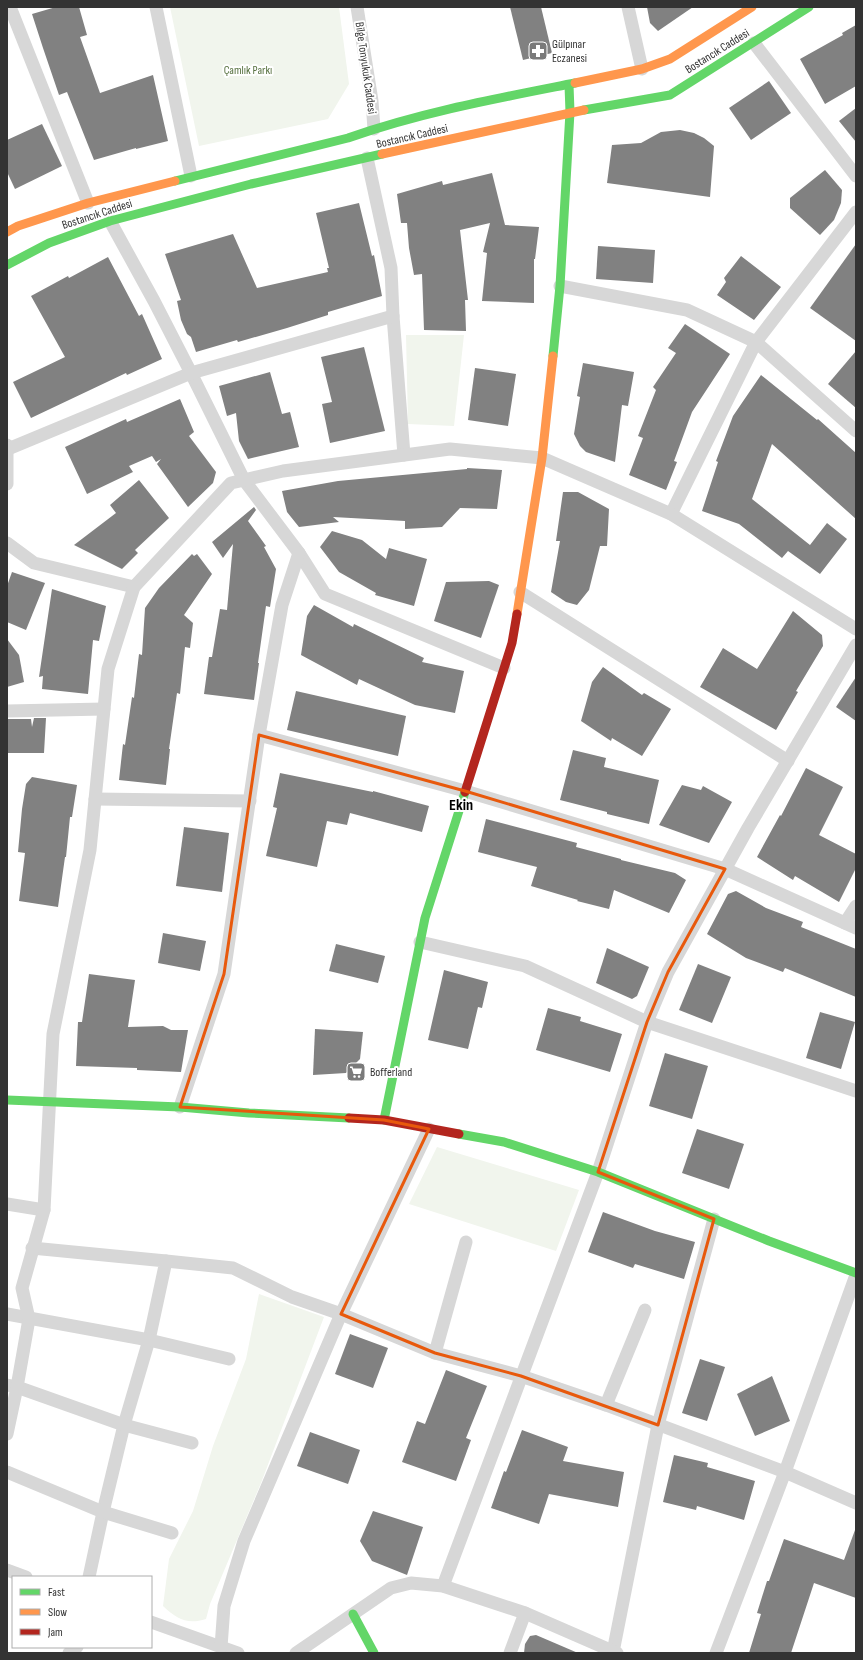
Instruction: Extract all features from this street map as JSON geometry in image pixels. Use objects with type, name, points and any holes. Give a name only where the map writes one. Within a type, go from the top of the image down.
[{"type":"street","points":[[10,7],[88,203]]},
{"type":"street","points":[[156,7],[191,176]]},
{"type":"street","name":"Bilge Tonyukuk Caddesi","points":[[357,7],[372,101],[374,129]]},
{"type":"street","points":[[628,7],[642,69]]},
{"type":"street","name":"Bostancık Caddesi","points":[[7,232],[18,226],[88,203],[191,176],[340,140],[374,129],[470,104],[642,69],[670,59],[752,7]]},
{"type":"street","name":"Bostancık Caddesi","points":[[7,265],[49,243],[110,221],[251,184],[570,112],[670,95],[809,7]]},
{"type":"street","points":[[754,43],[856,176]]},
{"type":"street","points":[[384,1120],[425,918],[512,643],[542,458],[560,286],[570,112],[569,85]]},
{"type":"street","points":[[367,158],[391,268],[393,316],[404,455]]},
{"type":"street","points":[[671,514],[756,342],[856,212]]},
{"type":"street","points":[[110,221],[154,301],[244,480],[299,553],[325,594],[504,668]]},
{"type":"street","points":[[560,286],[687,310],[756,342],[856,431]]},
{"type":"street","points":[[7,484],[8,447],[191,373],[393,316]]},
{"type":"street","points":[[7,1434],[12,1386],[29,1319],[22,1288],[32,1248],[44,1210],[53,1034],[90,850],[108,668],[134,587],[231,484],[283,471],[450,449],[542,458],[671,514],[856,629]]},
{"type":"street","points":[[7,543],[34,563],[134,587]]},
{"type":"street","points":[[180,1107],[224,974],[259,736],[282,605],[299,553]]},
{"type":"street","points":[[520,592],[788,761]]},
{"type":"street","points":[[443,1586],[520,1376],[598,1172],[647,1022],[668,972],[725,870],[856,645]]},
{"type":"street","points":[[7,711],[104,709]]},
{"type":"street","points":[[259,736],[465,791],[725,870],[851,925],[856,906]]},
{"type":"street","points":[[95,799],[250,801]]},
{"type":"street","points":[[420,942],[526,966],[647,1022],[856,1091]]},
{"type":"street","points":[[7,1100],[180,1107],[249,1113],[384,1120],[504,1142],[598,1172],[856,1274],[785,1472],[716,1653]]},
{"type":"street","points":[[221,1647],[224,1606],[244,1541],[341,1314],[429,1129]]},
{"type":"street","points":[[7,1204],[44,1210]]},
{"type":"street","points":[[296,1653],[391,1588],[411,1584],[443,1586],[525,1613],[615,1652],[658,1425],[714,1219]]},
{"type":"street","points":[[435,1353],[466,1242]]},
{"type":"street","points":[[32,1248],[234,1268],[292,1297],[341,1314],[435,1353],[520,1376],[606,1405],[785,1472],[856,1502]]},
{"type":"street","points":[[89,1576],[124,1425],[150,1340],[166,1261]]},
{"type":"street","points":[[606,1405],[645,1310]]},
{"type":"street","points":[[7,1314],[150,1340],[228,1359]]},
{"type":"street","points":[[12,1386],[124,1425],[192,1443]]},
{"type":"street","points":[[7,1472],[103,1512],[172,1533]]},
{"type":"street","points":[[7,1570],[23,1576]]},
{"type":"street","points":[[510,1653],[525,1613]]},
{"type":"street","points":[[353,1614],[374,1653]]},
{"type":"street","points":[[152,1622],[238,1653]]},
{"type":"highlighted area","points":[[259,735],[465,791],[725,869],[668,972],[647,1022],[598,1172],[714,1219],[658,1425],[521,1376],[435,1353],[341,1314],[429,1129],[384,1120],[180,1107],[224,974]]},
{"type":"green space","name":"Çamlık Parkı","points":[[170,7],[339,7],[349,84],[328,119],[199,146]]},
{"type":"green space","points":[[406,335],[464,335],[454,426],[408,424]]},
{"type":"green space","points":[[437,1147],[579,1190],[556,1251],[409,1204]]},
{"type":"green space","points":[[259,1294],[324,1317],[261,1483],[210,1604],[206,1619],[199,1621],[183,1620],[163,1606],[169,1559],[193,1511],[213,1446],[246,1359]]},
{"type":"building","points":[[56,7],[79,7],[87,35],[80,37],[100,93],[153,75],[168,141],[94,160],[67,92],[59,95],[32,14]]},
{"type":"building","points":[[510,7],[541,7],[552,53],[523,60]]},
{"type":"building","points":[[647,7],[693,7],[658,31],[650,23]]},
{"type":"building","points":[[856,25],[856,86],[825,104],[800,59],[843,35],[842,33]]},
{"type":"building","points":[[769,81],[791,113],[751,140],[729,108]]},
{"type":"building","points":[[856,108],[856,142],[839,121]]},
{"type":"building","points":[[42,124],[62,166],[15,189],[7,172],[7,140]]},
{"type":"building","points":[[680,130],[694,133],[704,138],[714,146],[710,197],[607,183],[612,145],[641,143],[661,132]]},
{"type":"building","points":[[825,170],[842,190],[841,203],[834,220],[820,235],[790,208],[790,198]]},
{"type":"building","points":[[492,173],[505,225],[539,227],[534,259],[534,303],[482,301],[487,253],[483,252],[490,223],[460,230],[468,300],[465,300],[466,331],[424,330],[422,274],[414,275],[409,248],[407,223],[401,223],[397,194],[442,181],[443,185]]},
{"type":"building","points":[[359,203],[372,256],[374,255],[382,296],[328,312],[328,315],[287,328],[196,352],[191,337],[187,334],[181,320],[177,301],[181,300],[165,254],[233,234],[257,288],[328,272],[327,268],[329,268],[316,213]]},
{"type":"building","points":[[856,244],[856,341],[810,308]]},
{"type":"building","points":[[598,246],[655,250],[653,283],[596,279]]},
{"type":"building","points":[[741,256],[781,287],[754,320],[717,295],[726,282],[724,278]]},
{"type":"building","points":[[108,257],[139,316],[142,314],[162,359],[127,375],[126,373],[31,418],[13,382],[65,357],[31,296]]},
{"type":"building","points":[[685,324],[730,354],[692,412],[674,461],[677,462],[666,490],[629,475],[643,438],[638,436],[656,390],[653,387],[676,353],[668,348]]},
{"type":"building","points":[[364,347],[385,431],[330,443],[322,404],[332,402],[321,357]]},
{"type":"building","points":[[856,351],[856,408],[828,384]]},
{"type":"building","points":[[583,363],[634,372],[628,406],[622,405],[615,462],[586,452],[580,446],[574,434],[580,397],[577,396]]},
{"type":"building","points":[[475,368],[516,374],[508,426],[468,420]]},
{"type":"building","points":[[270,372],[282,414],[290,412],[299,447],[248,459],[239,441],[236,413],[227,416],[219,386]]},
{"type":"building","points":[[761,375],[817,420],[818,419],[856,453],[856,519],[772,444],[752,499],[810,545],[827,523],[847,539],[820,574],[788,551],[782,558],[739,524],[702,511],[718,462],[716,461],[733,416]]},
{"type":"building","points":[[180,399],[194,432],[189,436],[216,472],[213,483],[188,507],[157,464],[161,459],[156,462],[152,456],[129,466],[133,472],[87,494],[65,447],[126,419],[127,422]]},
{"type":"building","points":[[467,468],[502,470],[497,509],[460,508],[442,527],[405,529],[405,521],[333,517],[339,522],[299,527],[287,512],[282,491],[338,481]]},
{"type":"building","points":[[139,480],[169,518],[135,550],[138,553],[122,569],[74,545],[116,513],[110,505]]},
{"type":"building","points":[[563,492],[578,492],[609,509],[607,546],[600,546],[589,590],[577,605],[566,602],[551,592],[560,541],[556,541]]},
{"type":"building","points":[[254,507],[256,510],[248,521],[266,546],[264,547],[276,569],[270,607],[266,606],[254,700],[204,694],[209,657],[212,657],[220,609],[227,610],[233,544],[223,558],[212,542]]},
{"type":"building","points":[[332,531],[362,540],[386,559],[389,548],[427,559],[414,606],[375,595],[376,593],[339,572],[320,547]]},
{"type":"building","points":[[192,554],[194,556],[197,554],[212,574],[184,615],[193,623],[190,648],[185,647],[180,694],[177,693],[169,749],[166,785],[119,780],[123,744],[125,745],[132,697],[134,698],[139,654],[142,655],[145,608],[159,588]]},
{"type":"building","points":[[12,572],[45,583],[26,630],[7,622],[7,586]]},
{"type":"building","points":[[489,581],[499,585],[481,638],[434,621],[446,582]]},
{"type":"building","points":[[52,589],[106,606],[99,641],[93,640],[88,694],[42,689],[43,676],[39,677]]},
{"type":"building","points":[[314,605],[353,627],[354,624],[424,658],[422,662],[464,671],[455,713],[415,705],[359,679],[357,685],[301,655],[307,616]]},
{"type":"building","points":[[793,611],[822,635],[823,646],[796,691],[798,692],[776,730],[700,687],[723,648],[757,669]]},
{"type":"building","points":[[7,639],[19,655],[24,682],[7,687]]},
{"type":"building","points":[[603,667],[642,695],[644,693],[671,709],[642,756],[612,738],[611,741],[581,721],[592,682]]},
{"type":"building","points":[[856,677],[856,721],[836,707]]},
{"type":"building","points":[[296,691],[406,716],[398,756],[287,730]]},
{"type":"building","points":[[34,718],[46,718],[44,753],[7,753],[7,719],[31,719],[32,727]]},
{"type":"building","points":[[573,750],[606,758],[604,767],[659,780],[649,824],[607,814],[607,812],[560,800]]},
{"type":"building","points":[[806,768],[843,787],[819,835],[856,854],[856,868],[839,902],[795,876],[793,880],[757,857],[780,815],[781,816]]},
{"type":"building","points":[[280,773],[373,791],[429,806],[422,832],[350,813],[347,825],[327,821],[317,867],[266,856],[277,808],[273,807]]},
{"type":"building","points":[[32,777],[77,785],[72,817],[70,817],[66,857],[58,907],[19,901],[25,853],[18,852],[22,809],[26,784]]},
{"type":"building","points":[[682,785],[701,790],[703,786],[732,802],[709,843],[659,825]]},
{"type":"building","points":[[486,819],[577,843],[576,847],[675,873],[686,880],[669,913],[614,890],[609,909],[577,901],[578,900],[531,886],[537,867],[478,852]]},
{"type":"building","points":[[184,827],[229,833],[222,892],[176,886]]},
{"type":"building","points":[[736,891],[766,908],[803,922],[801,927],[856,949],[856,997],[785,968],[783,972],[746,958],[707,934],[728,894]]},
{"type":"building","points":[[163,933],[206,941],[200,971],[158,963]]},
{"type":"building","points":[[336,944],[385,956],[378,983],[329,971]]},
{"type":"building","points":[[607,948],[649,967],[637,996],[632,999],[596,983]]},
{"type":"building","points":[[698,964],[731,977],[712,1023],[679,1010]]},
{"type":"building","points":[[444,970],[488,982],[482,1008],[478,1007],[468,1049],[428,1040]]},
{"type":"building","points":[[89,974],[135,980],[128,1027],[163,1026],[171,1030],[188,1030],[181,1072],[137,1070],[137,1068],[76,1066],[78,1022],[82,1022]]},
{"type":"building","points":[[548,1008],[581,1017],[580,1021],[622,1034],[610,1072],[536,1050]]},
{"type":"building","points":[[820,1012],[855,1022],[841,1069],[806,1058]]},
{"type":"building","points":[[315,1029],[363,1032],[360,1059],[346,1073],[313,1075]]},
{"type":"building","points":[[665,1053],[708,1066],[692,1119],[649,1106]]},
{"type":"building","points":[[697,1129],[744,1144],[729,1189],[682,1173]]},
{"type":"building","points":[[603,1212],[655,1231],[695,1242],[684,1279],[635,1264],[633,1268],[588,1252]]},
{"type":"building","points":[[350,1334],[388,1348],[373,1388],[335,1374]]},
{"type":"building","points":[[700,1359],[725,1367],[707,1421],[682,1413]]},
{"type":"building","points":[[446,1370],[487,1386],[466,1438],[471,1440],[456,1481],[402,1462],[417,1421],[425,1424]]},
{"type":"building","points":[[772,1376],[790,1421],[755,1436],[737,1394]]},
{"type":"building","points":[[522,1430],[568,1447],[563,1461],[624,1472],[618,1507],[549,1494],[539,1524],[491,1508],[504,1471],[506,1472]]},
{"type":"building","points":[[310,1432],[360,1450],[348,1484],[297,1466]]},
{"type":"building","points":[[674,1455],[708,1463],[707,1467],[755,1481],[744,1520],[697,1506],[696,1510],[663,1502]]},
{"type":"building","points":[[373,1511],[423,1527],[407,1575],[372,1561],[360,1541]]},
{"type":"building","points":[[855,1530],[856,1598],[814,1583],[791,1653],[749,1653],[761,1614],[757,1613],[767,1581],[769,1581],[784,1539],[844,1560]]},
{"type":"building","points":[[536,1635],[578,1653],[524,1653],[525,1644],[530,1636]]},
{"type":"traffic: fast","points":[[584,110],[670,95],[809,7]]},
{"type":"traffic: fast","points":[[175,181],[348,138],[432,113],[575,83]]},
{"type":"traffic: fast","points":[[553,356],[560,286],[570,112],[569,85]]},
{"type":"traffic: fast","points":[[7,265],[49,243],[110,221],[251,184],[382,154]]},
{"type":"traffic: fast","points":[[384,1120],[425,918],[465,792]]},
{"type":"traffic: fast","points":[[7,1100],[180,1107],[249,1113],[349,1118]]},
{"type":"traffic: fast","points":[[459,1134],[504,1142],[598,1172],[769,1241],[856,1273]]},
{"type":"traffic: fast","points":[[353,1614],[374,1653]]},
{"type":"traffic: slow","points":[[575,83],[642,69],[670,59],[752,7]]},
{"type":"traffic: slow","points":[[382,154],[584,110]]},
{"type":"traffic: slow","points":[[7,232],[18,226],[88,203],[175,181]]},
{"type":"traffic: slow","points":[[517,614],[542,458],[553,356]]},
{"type":"traffic: jam","points":[[465,792],[512,643],[517,614]]},
{"type":"traffic: jam","points":[[349,1118],[384,1120],[459,1134]]},
{"type":"place","name":"Gülpınar Eczanesi","points":[[538,51]]},
{"type":"place","name":"Bofferland","points":[[356,1072]]},
{"type":"district","name":"Ekin","points":[[461,804]]}]
